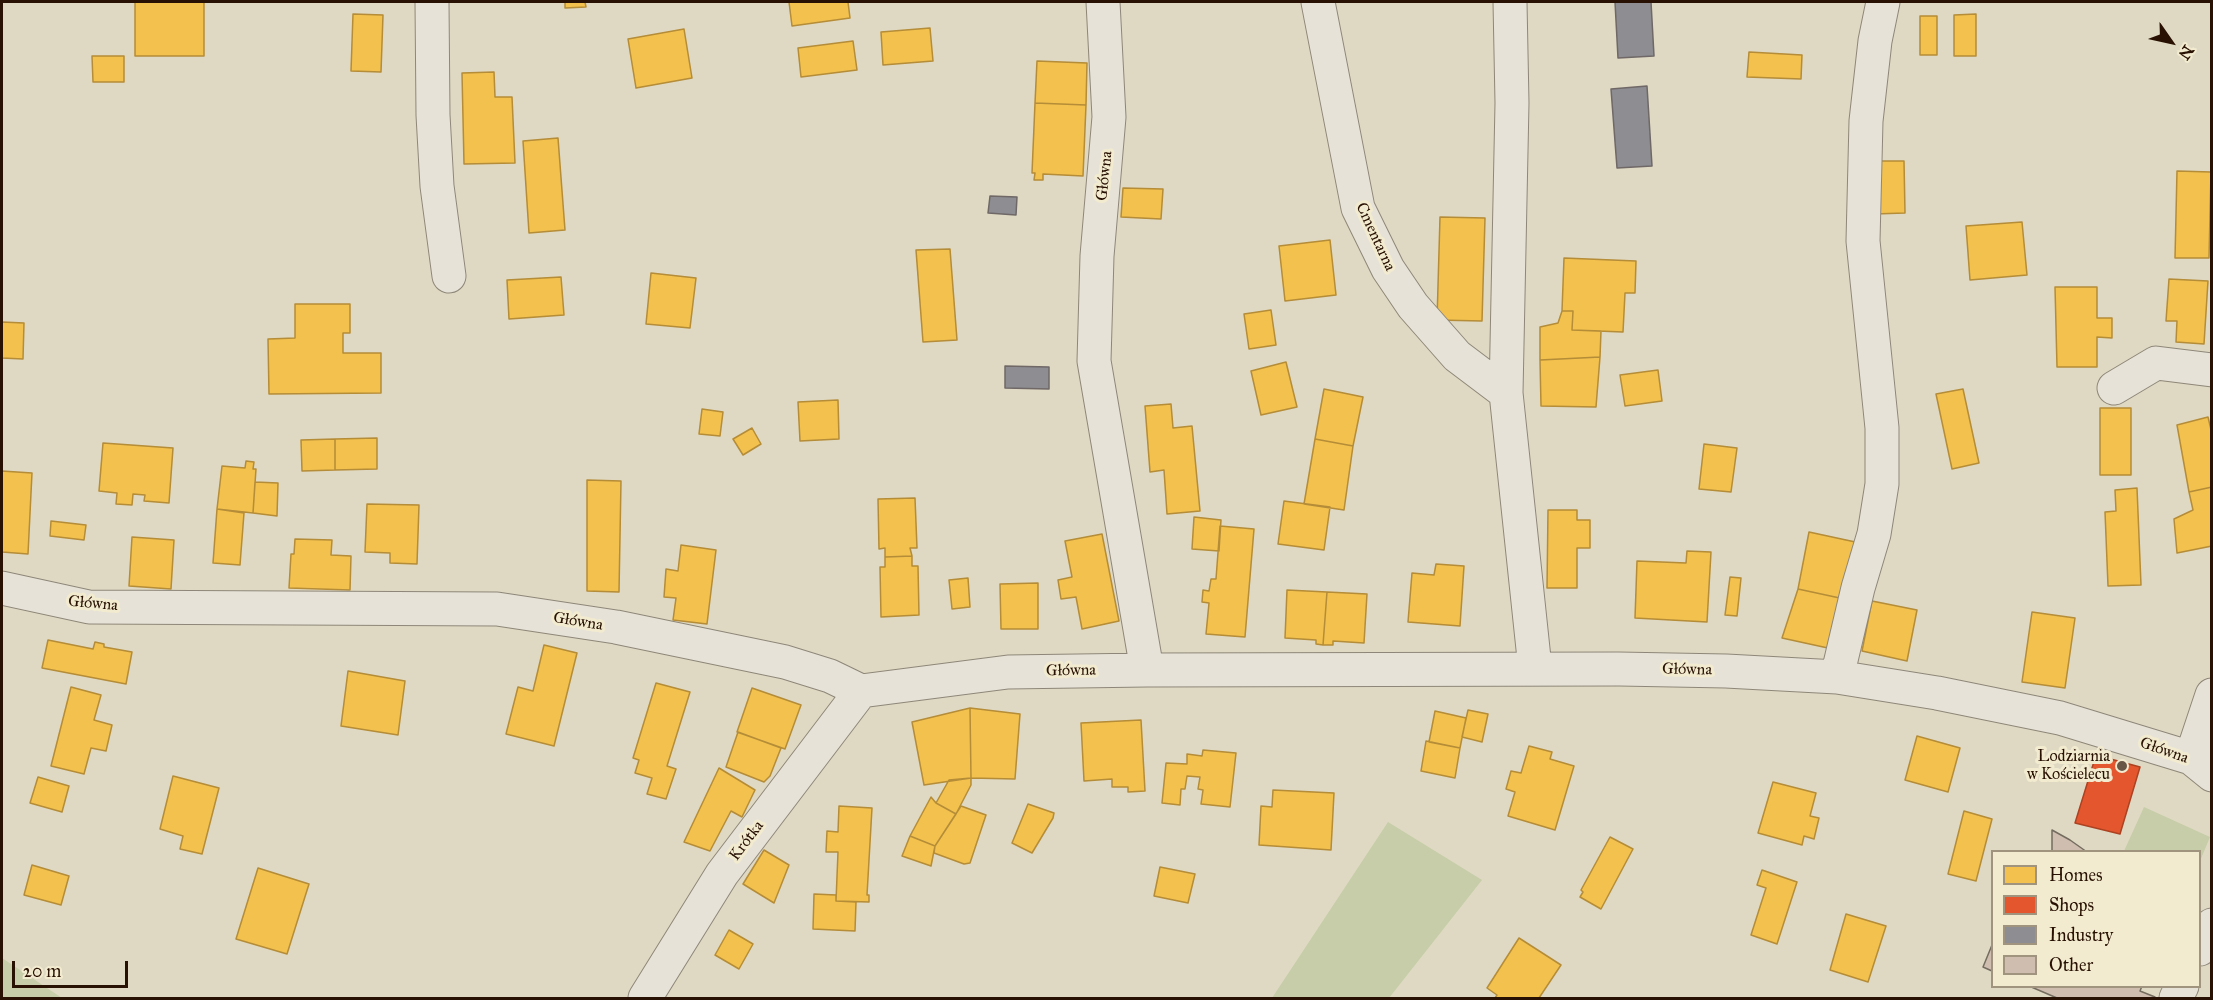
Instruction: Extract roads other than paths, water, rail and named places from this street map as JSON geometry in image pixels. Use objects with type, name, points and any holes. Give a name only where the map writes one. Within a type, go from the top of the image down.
[{"type":"street","points":[[432,2],[433,115],[437,186],[449,276]]},
{"type":"street","name":"Główna","points":[[1103,2],[1109,117],[1097,256],[1094,361],[1147,670]]},
{"type":"street","name":"Cmentarna","points":[[1318,2],[1358,208],[1388,269],[1413,306],[1457,356],[1506,393]]},
{"type":"street","points":[[1510,2],[1512,103],[1506,393],[1535,668]]},
{"type":"street","points":[[1837,677],[1858,588],[1874,534],[1882,484],[1882,428],[1863,241],[1866,121],[1875,41],[1883,2]]},
{"type":"street","points":[[2114,388],[2156,363],[2211,370]]},
{"type":"street","name":"Główna","points":[[2,588],[89,607],[497,609],[616,627],[785,662],[830,676],[861,691],[1008,672],[1147,670],[1535,668],[1726,671],[1837,677],[1937,693],[2060,718],[2201,766]]},
{"type":"street","name":"Krótka","points":[[645,999],[722,874],[861,691]]},
{"type":"street","points":[[2201,766],[2211,695]]},
{"type":"street","points":[[2201,945],[2211,925]]},
{"type":"place","name":"Lodziarnia w Kościelecu","points":[[2122,766]]}]
